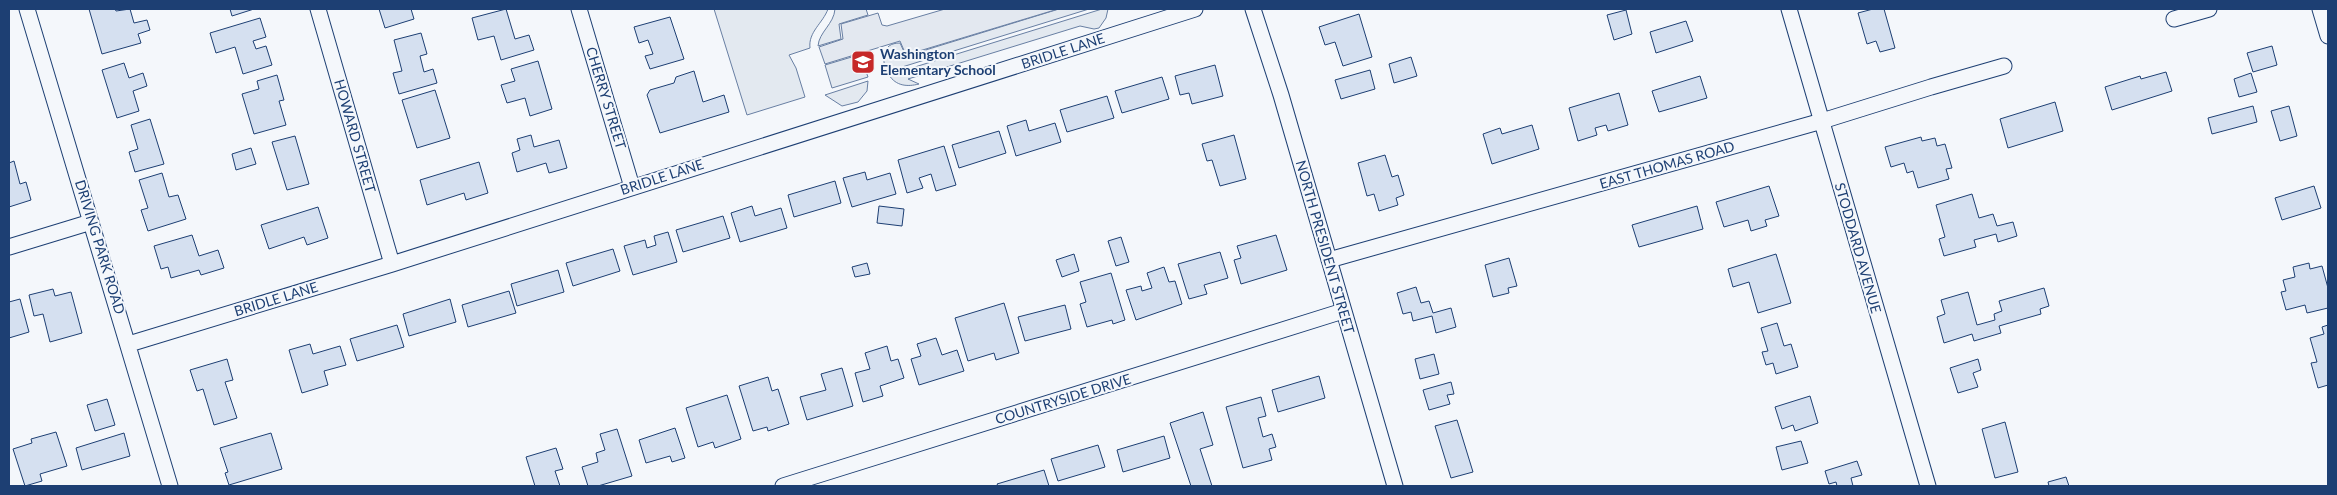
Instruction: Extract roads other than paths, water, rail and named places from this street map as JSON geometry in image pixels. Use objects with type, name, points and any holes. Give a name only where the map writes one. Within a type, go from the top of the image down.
[{"type":"street","name":"DRIVING PARK ROAD","points":[[27,9],[129,344],[170,486]]},
{"type":"street","name":"HOWARD STREET","points":[[318,9],[392,264]]},
{"type":"street","name":"CHERRY STREET","points":[[579,9],[632,187]]},
{"type":"street","name":"BRIDLE LANE","points":[[129,344],[392,264],[1195,9]]},
{"type":"street","name":"NORTH PRESIDENT STREET","points":[[1254,9],[1395,486]]},
{"type":"street","name":"STODDARD AVENUE","points":[[1789,9],[1928,486]]},
{"type":"street","points":[[2174,19],[2209,9]]},
{"type":"street","points":[[2320,9],[2328,36]]},
{"type":"street","name":"EAST THOMAS ROAD","points":[[1329,260],[1822,121],[2004,66]]},
{"type":"street","points":[[9,247],[91,222]]},
{"type":"street","name":"COUNTRYSIDE DRIVE","points":[[783,486],[1343,311]]},
{"type":"place","name":"Washington Elementary School","points":[[863,62]]}]
